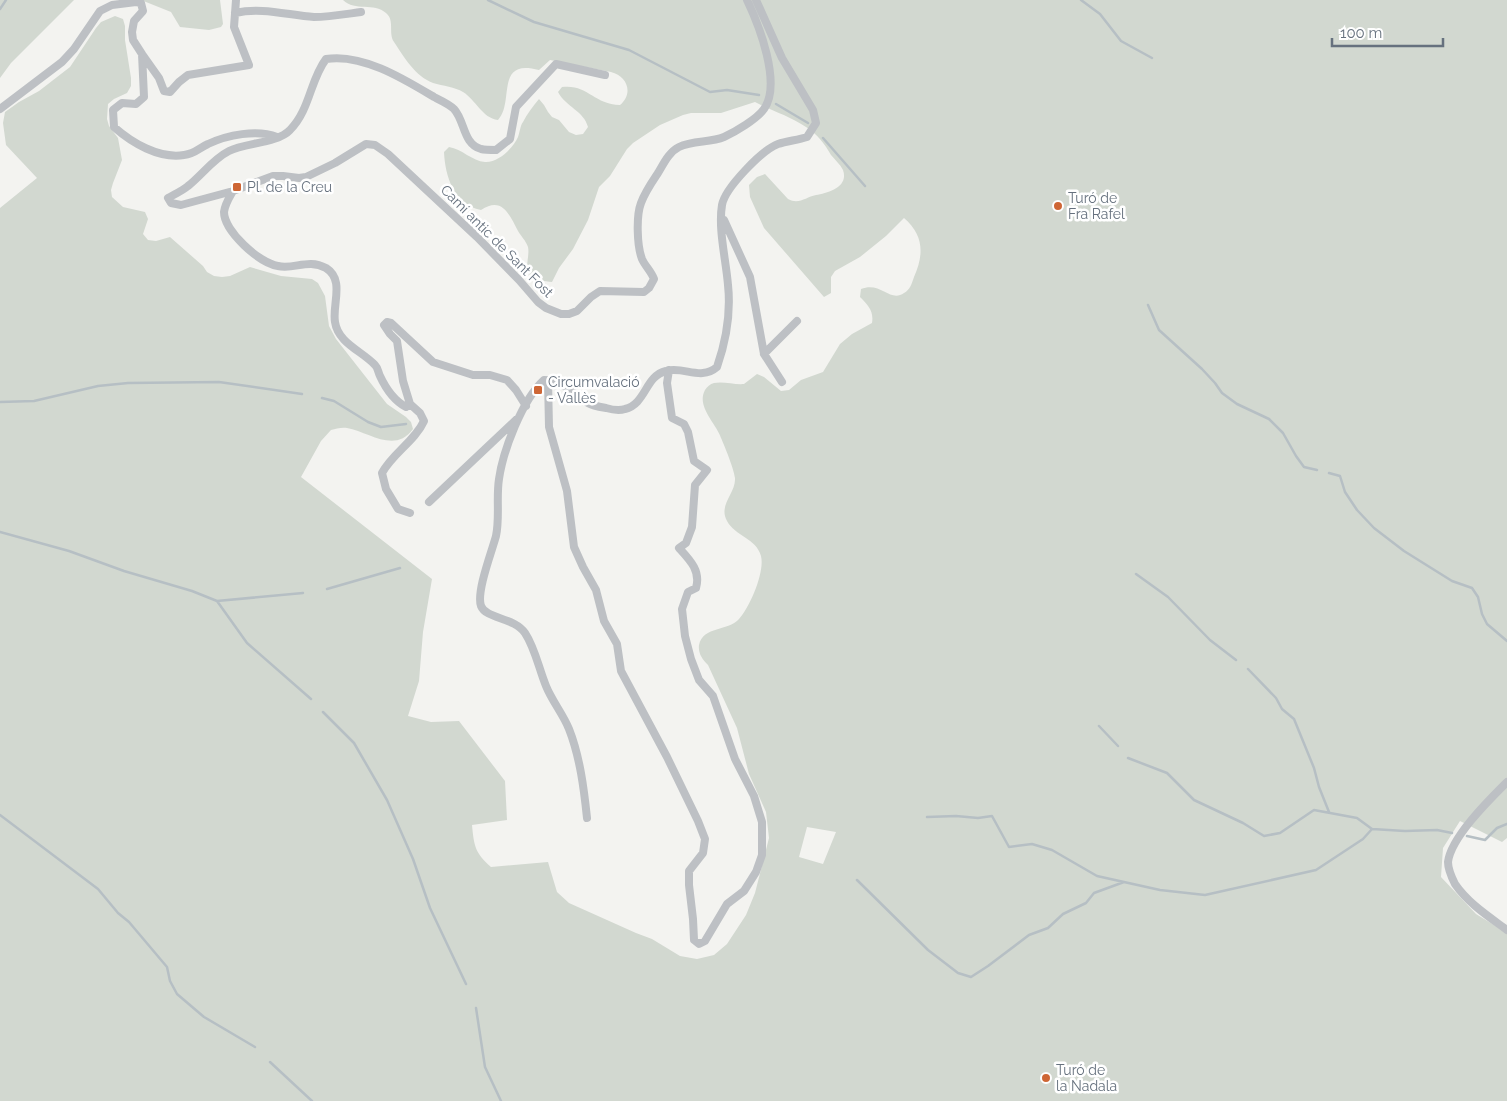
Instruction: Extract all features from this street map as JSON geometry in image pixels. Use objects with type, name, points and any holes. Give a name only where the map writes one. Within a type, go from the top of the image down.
[{"type":"street","points":[[1,108],[62,62],[74,49],[100,11],[112,5],[141,3],[143,11],[134,21],[133,40],[159,78],[164,91],[170,92],[188,75],[249,65],[234,26],[236,0]]},
{"type":"street","name":"Camí antic de Sant Fost","points":[[233,191],[273,176],[299,178],[306,176],[335,163],[362,145],[375,145],[388,154],[477,236],[520,280],[538,302],[546,308],[561,314],[569,314],[577,311],[591,297],[600,292],[644,292],[649,288],[654,279],[641,257],[638,241],[639,211],[641,202],[666,159],[678,147],[698,141],[722,138],[758,116],[768,103],[771,86],[767,50],[747,0]]},
{"type":"street","points":[[587,818],[575,746],[568,728],[546,687],[526,634],[511,622],[490,615],[484,611],[480,604],[497,526],[499,481],[502,464],[520,416],[544,380],[560,383],[590,404],[618,410],[631,407],[638,402],[659,372],[669,370],[701,374],[718,367],[728,321],[728,286],[722,216],[725,196],[762,154],[778,144],[808,137],[816,123],[813,110],[782,58],[756,0]]},
{"type":"street","points":[[235,13],[249,10],[264,10],[316,17],[361,12]]},
{"type":"street","points":[[142,54],[144,97],[136,104],[122,103],[112,110],[114,127],[129,140],[164,155],[184,155],[198,151],[207,144],[245,134],[277,137]]},
{"type":"street","points":[[233,191],[182,205],[171,203],[168,198],[187,187],[216,160],[230,151],[289,132],[302,114],[318,69],[326,59],[339,57],[369,64],[414,85],[453,108],[463,125],[467,139],[480,149],[496,150],[510,139],[516,107],[556,64],[605,75]]},
{"type":"street","points":[[233,191],[226,203],[225,218],[244,246],[258,258],[275,266],[285,267],[304,263],[315,264],[326,268],[334,275],[337,286],[334,321],[340,336],[376,366],[391,396],[406,407],[410,404]]},
{"type":"street","points":[[722,216],[750,277],[764,354],[782,382]]},
{"type":"street","points":[[764,354],[797,321]]},
{"type":"street","points":[[410,513],[398,509],[386,489],[382,473],[389,460],[419,431],[424,421],[420,413],[410,404],[403,381],[396,341],[384,325],[387,322],[391,323],[433,362],[473,375],[490,375],[507,380],[526,406]]},
{"type":"street","points":[[548,380],[549,427],[567,491],[574,547],[596,590],[604,621],[616,644],[621,671],[667,757],[698,821],[705,840],[703,853],[689,871],[694,940],[699,944],[705,941],[727,904],[744,891],[756,872],[762,855],[762,822],[754,796],[735,759],[712,696],[699,680],[685,636],[682,609],[688,592],[696,588],[698,580],[692,562],[679,548],[686,543],[692,527],[694,485],[707,470],[694,461],[688,432],[684,424],[672,418],[667,383],[669,370]]},
{"type":"street","points":[[429,502],[520,416]]},
{"type":"street","points":[[1507,782],[1487,802],[1458,837],[1448,861],[1454,882],[1463,895],[1507,930]]},
{"type":"shaded area","points":[[0,0],[74,0],[11,63],[0,78]]},
{"type":"shaded area","points":[[141,0],[220,0],[223,24],[221,27],[209,30],[180,27],[171,12]]},
{"type":"shaded area","points":[[343,0],[1507,0],[1507,838],[1502,842],[1460,821],[1443,848],[1441,877],[1476,914],[1507,933],[1507,1101],[0,1101],[0,208],[37,178],[6,145],[3,123],[5,112],[39,91],[70,67],[101,22],[115,16],[123,19],[125,26],[131,86],[127,93],[108,104],[107,119],[109,126],[118,138],[122,160],[111,190],[112,197],[123,207],[145,212],[148,219],[143,234],[148,240],[156,241],[170,237],[203,266],[207,272],[214,276],[230,276],[250,267],[281,276],[312,279],[318,283],[325,296],[329,326],[336,339],[387,404],[411,422],[413,429],[406,436],[390,441],[347,428],[331,430],[321,441],[301,477],[432,579],[423,632],[419,681],[408,716],[431,722],[459,721],[505,781],[507,820],[472,825],[478,853],[491,867],[548,862],[557,892],[569,903],[652,939],[680,956],[697,959],[714,955],[727,944],[746,915],[755,893],[769,838],[766,812],[749,774],[737,728],[708,665],[701,656],[699,645],[701,639],[706,635],[735,623],[743,614],[759,580],[762,563],[761,556],[755,545],[735,530],[727,521],[725,515],[726,504],[733,489],[735,478],[719,432],[705,409],[703,396],[706,389],[713,383],[744,384],[757,374],[764,377],[781,391],[789,390],[801,380],[823,372],[840,344],[852,334],[872,323],[871,312],[860,297],[861,289],[868,287],[899,295],[906,292],[912,284],[921,253],[919,238],[904,218],[886,236],[860,257],[835,271],[831,277],[831,293],[824,297],[764,228],[750,197],[749,185],[757,177],[765,174],[788,199],[799,201],[836,188],[843,181],[843,170],[826,147],[810,130],[794,120],[755,102],[721,113],[691,113],[683,115],[660,125],[633,143],[610,176],[599,187],[588,220],[573,249],[559,268],[552,282],[537,280],[528,272],[528,247],[508,213],[500,206],[488,206],[481,210],[464,202],[458,196],[449,180],[444,152],[449,147],[476,160],[490,162],[495,160],[509,150],[516,141],[522,124],[539,99],[552,117],[559,120],[569,132],[576,135],[583,134],[588,127],[586,122],[558,92],[562,87],[578,88],[603,101],[620,105],[627,95],[628,90],[625,81],[617,74],[611,72],[550,60],[539,70],[525,68],[516,70],[508,84],[503,112],[498,120],[492,119],[468,95],[453,88],[433,83],[415,71],[392,38],[391,23],[386,13],[376,8],[348,4]],"holes":[[[807,827],[836,832],[823,864],[799,857]]]},
{"type":"waterway","points":[[0,9],[6,0]]},
{"type":"waterway","points":[[488,0],[534,22],[629,50],[710,92],[727,90],[759,95]]},
{"type":"waterway","points":[[1081,0],[1100,14],[1121,41],[1152,58]]},
{"type":"waterway","points":[[776,104],[808,123]]},
{"type":"waterway","points":[[823,138],[865,186]]},
{"type":"waterway","points":[[1148,305],[1159,330],[1202,369],[1222,393],[1237,404],[1269,419],[1283,433],[1304,467],[1317,470]]},
{"type":"waterway","points":[[0,402],[34,401],[98,386],[128,383],[219,382],[302,394]]},
{"type":"waterway","points":[[322,398],[334,401],[368,422],[381,427],[406,424]]},
{"type":"waterway","points":[[1329,473],[1340,476],[1345,492],[1357,510],[1374,528],[1404,551],[1452,581],[1472,588],[1478,597],[1482,614],[1487,624],[1507,641]]},
{"type":"waterway","points":[[0,532],[69,551],[217,601],[247,643],[311,699]]},
{"type":"waterway","points":[[327,589],[400,568]]},
{"type":"waterway","points":[[1136,574],[1168,597],[1210,640],[1236,660]]},
{"type":"waterway","points":[[217,601],[303,593]]},
{"type":"waterway","points":[[1248,669],[1276,698],[1282,709],[1294,719],[1329,812]]},
{"type":"waterway","points":[[323,712],[354,743],[387,800],[413,859],[430,908],[466,984]]},
{"type":"waterway","points":[[1099,726],[1118,746]]},
{"type":"waterway","points":[[1128,758],[1167,773],[1194,800],[1243,823],[1264,836],[1280,833],[1314,810],[1357,818],[1372,829]]},
{"type":"waterway","points":[[0,815],[98,889],[167,967],[170,981],[177,994],[204,1017],[255,1047]]},
{"type":"waterway","points":[[927,817],[956,816],[978,818],[992,816],[1009,847],[1032,844],[1052,850],[1097,876],[1160,890],[1205,895],[1316,870],[1363,839],[1372,829],[1437,830],[1452,833]]},
{"type":"waterway","points":[[1467,836],[1485,840],[1497,828],[1507,824]]},
{"type":"waterway","points":[[857,880],[928,950],[958,973],[971,977],[1029,935],[1048,928],[1063,914],[1086,903],[1094,893],[1124,882]]},
{"type":"waterway","points":[[476,1008],[485,1067],[501,1101]]},
{"type":"waterway","points":[[270,1062],[312,1101]]},
{"type":"place","name":"Pl. de la Creu","points":[[237,187]]},
{"type":"place","name":"Turó de Fra Rafel","points":[[1058,206]]},
{"type":"place","name":"Circumvalació - Vallès","points":[[538,390]]},
{"type":"place","name":"Turó de la Nadala","points":[[1046,1078]]}]
